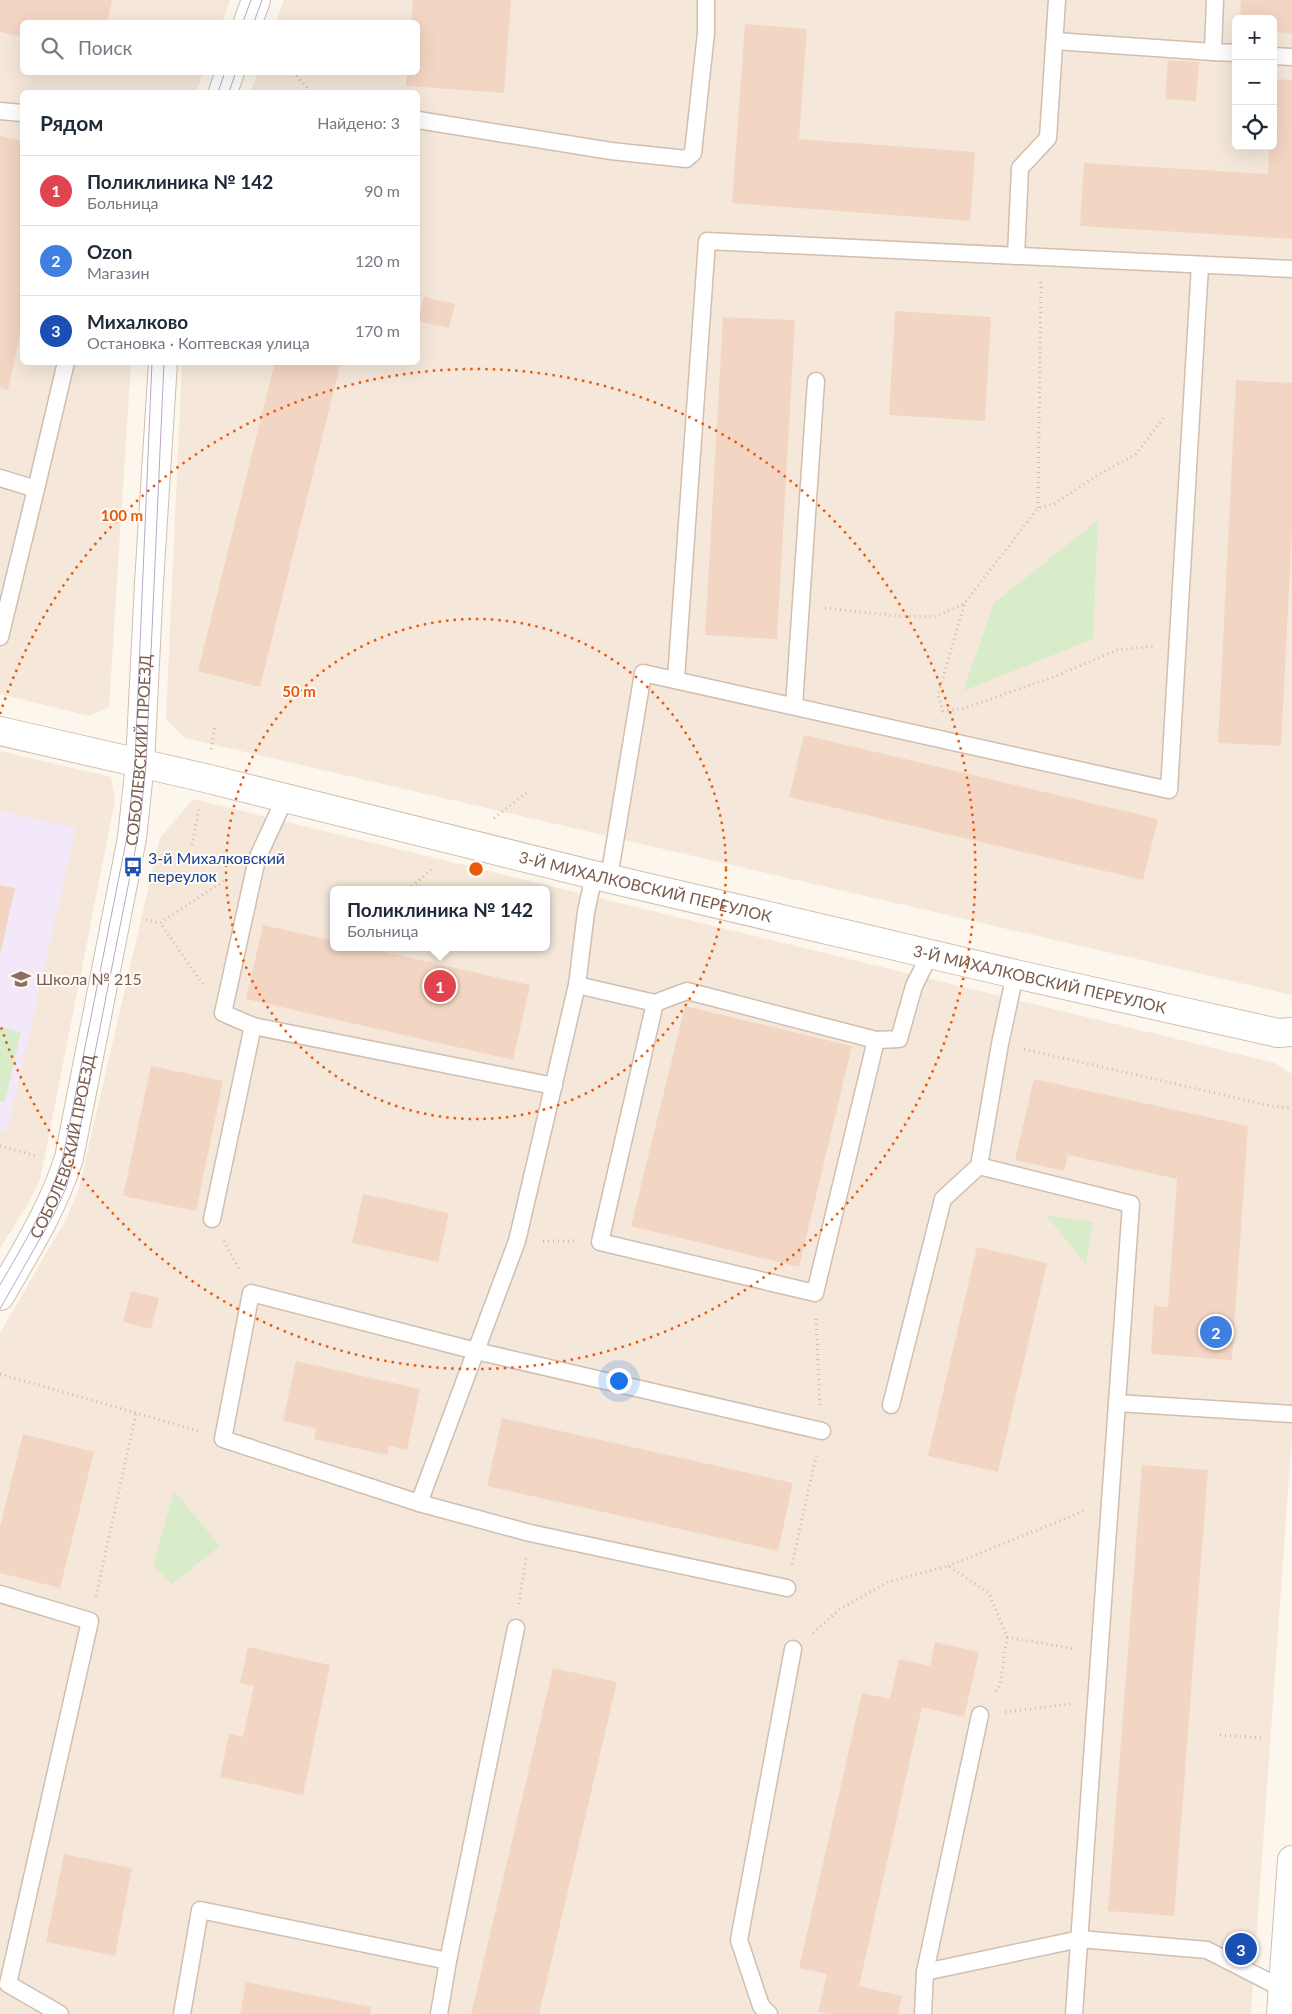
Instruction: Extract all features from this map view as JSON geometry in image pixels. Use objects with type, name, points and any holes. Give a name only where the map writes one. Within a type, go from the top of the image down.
[{"type":"street","points":[[249,20],[256,0]]},
{"type":"street","points":[[224,90],[229,75]]},
{"type":"street","name":"СОБОЛЕВСКИЙ ПРОЕЗД","points":[[0,1296],[48,1212],[60,1186],[67,1164],[132,838],[140,763],[163,365]]},
{"type":"street","name":"3-Й МИХАЛКОВСКИЙ ПЕРЕУЛОК","points":[[0,731],[1015,974],[1278,1033],[1292,1032]]},
{"type":"street","points":[[1282,2002],[1292,1860]]},
{"type":"lane","points":[[420,120],[612,151],[686,159],[693,153],[706,33],[706,0]]},
{"type":"lane","points":[[1016,256],[1020,168],[1048,138],[1057,0]]},
{"type":"lane","points":[[1213,52],[1215,0]]},
{"type":"lane","points":[[1054,42],[1232,53]]},
{"type":"lane","points":[[1277,56],[1292,57]]},
{"type":"lane","points":[[0,111],[20,113]]},
{"type":"lane","points":[[676,679],[707,241],[1292,269]]},
{"type":"lane","points":[[419,1503],[517,1241],[577,985],[586,912],[602,876],[643,673],[1169,790],[1200,265]]},
{"type":"lane","points":[[0,637],[65,365]]},
{"type":"lane","points":[[794,706],[816,381]]},
{"type":"lane","points":[[0,478],[36,489]]},
{"type":"lane","points":[[285,798],[257,859],[223,1013],[254,1026],[554,1086]]},
{"type":"lane","points":[[577,985],[655,1003],[686,991],[876,1040],[899,1039],[914,986],[930,954]]},
{"type":"lane","points":[[892,1405],[943,1200],[979,1166],[1000,1044],[1015,974]]},
{"type":"lane","points":[[655,1003],[600,1242],[815,1293],[876,1040]]},
{"type":"lane","points":[[212,1219],[254,1026]]},
{"type":"lane","points":[[979,1166],[1131,1204],[1074,2014]]},
{"type":"lane","points":[[787,1588],[530,1532],[419,1503],[223,1438],[251,1293],[476,1351],[822,1431]]},
{"type":"lane","points":[[1117,1403],[1292,1414]]},
{"type":"lane","points":[[0,1594],[90,1622],[8,1984],[60,2014]]},
{"type":"lane","points":[[439,2014],[516,1628]]},
{"type":"lane","points":[[769,2014],[761,2006],[739,1940],[793,1649]]},
{"type":"lane","points":[[923,2014],[925,1972],[980,1715]]},
{"type":"lane","points":[[182,2014],[200,1910],[448,1962]]},
{"type":"lane","points":[[925,1972],[1080,1939],[1207,1950],[1282,2002]]},
{"type":"path","points":[[296,75],[309,90]]},
{"type":"path","points":[[1042,257],[1038,508],[964,604],[938,695],[943,710],[965,708],[1056,676],[1117,650],[1178,642]]},
{"type":"path","points":[[1038,508],[1054,504],[1098,475],[1136,454],[1162,418],[1192,398]]},
{"type":"path","points":[[801,606],[898,616],[933,617],[964,604]]},
{"type":"path","points":[[223,1013],[160,922],[257,859]]},
{"type":"path","points":[[1000,1044],[1271,1106],[1292,1108]]},
{"type":"path","points":[[0,1146],[67,1164]]},
{"type":"path","points":[[212,1219],[251,1293]]},
{"type":"path","points":[[517,1241],[600,1242]]},
{"type":"path","points":[[787,1588],[822,1431],[815,1293]]},
{"type":"path","points":[[0,1374],[223,1438]]},
{"type":"path","points":[[90,1622],[136,1413]]},
{"type":"path","points":[[793,1649],[840,1610],[888,1582],[948,1566],[1110,1501]]},
{"type":"path","points":[[516,1628],[530,1532]]},
{"type":"path","points":[[948,1566],[989,1593],[1007,1637],[1000,1685],[980,1715]]},
{"type":"path","points":[[1007,1637],[1099,1654]]},
{"type":"path","points":[[980,1715],[1095,1702]]},
{"type":"path","points":[[1220,1735],[1262,1738]]},
{"type":"shaded area","points":[[0,0],[230,0],[223,20],[20,20],[20,75],[202,75],[197,90],[20,90],[20,365],[131,365],[109,707],[89,716],[0,694]]},
{"type":"shaded area","points":[[284,0],[1292,0],[1292,995],[185,738],[166,719],[182,365],[420,365],[420,90],[251,90],[257,75],[420,75],[420,20],[277,20]]},
{"type":"shaded area","points":[[0,751],[111,777],[115,801],[40,1180],[28,1204],[0,1248]]},
{"type":"shaded area","points":[[193,799],[550,886],[330,886],[330,951],[550,951],[550,886],[1275,1063],[1292,1074],[1292,1434],[1251,2014],[0,2014],[0,1333],[66,1219],[78,1192],[160,838]]},
{"type":"shaded area","name":"Школа № 215","points":[[0,811],[76,828],[7,1132],[0,1130]]},
{"type":"green space","points":[[1098,520],[1093,639],[963,691],[994,603]]},
{"type":"green space","points":[[0,1027],[21,1032],[5,1102],[0,1101]]},
{"type":"green space","points":[[1046,1215],[1093,1222],[1086,1265]]},
{"type":"green space","points":[[174,1491],[220,1546],[172,1584],[153,1565]]},
{"type":"building","points":[[0,0],[112,0],[107,20],[20,20],[20,37],[0,32]]},
{"type":"building","points":[[413,0],[511,0],[504,93],[406,86],[407,75],[420,75],[420,20],[411,20]]},
{"type":"building","points":[[1241,0],[1292,0],[1292,33],[1277,32],[1277,15],[1240,15]]},
{"type":"building","points":[[745,24],[807,29],[799,139],[975,152],[970,221],[732,203]]},
{"type":"building","points":[[1168,60],[1199,62],[1196,101],[1165,99]]},
{"type":"building","points":[[1277,79],[1292,80],[1292,239],[1080,226],[1084,163],[1268,174],[1269,150],[1277,150]]},
{"type":"building","points":[[0,136],[20,141],[20,333],[8,390],[0,388]]},
{"type":"building","points":[[424,297],[455,304],[449,328],[420,321]]},
{"type":"building","points":[[895,311],[991,317],[985,421],[889,415]]},
{"type":"building","points":[[723,317],[795,320],[777,639],[705,635]]},
{"type":"building","points":[[274,365],[340,365],[260,687],[198,671]]},
{"type":"building","points":[[1236,380],[1292,383],[1292,530],[1281,746],[1218,743]]},
{"type":"building","points":[[804,735],[1158,819],[1143,880],[789,797]]},
{"type":"building","points":[[0,885],[15,888],[1,951],[0,951]]},
{"type":"building","points":[[263,925],[330,940],[330,951],[381,951],[530,985],[513,1060],[246,999]]},
{"type":"building","points":[[685,1006],[852,1046],[799,1267],[631,1226]]},
{"type":"building","points":[[151,1066],[223,1081],[196,1211],[123,1196]]},
{"type":"building","points":[[1034,1079],[1248,1126],[1232,1360],[1151,1354],[1154,1306],[1168,1307],[1177,1179],[1068,1155],[1064,1171],[1015,1160]]},
{"type":"building","points":[[363,1194],[449,1213],[438,1262],[352,1243]]},
{"type":"building","points":[[977,1247],[1047,1263],[998,1472],[928,1456]]},
{"type":"building","points":[[131,1291],[159,1298],[151,1329],[123,1322]]},
{"type":"building","points":[[296,1361],[420,1389],[407,1450],[389,1446],[387,1455],[314,1439],[316,1428],[283,1421]]},
{"type":"building","points":[[502,1418],[793,1483],[778,1551],[487,1486]]},
{"type":"building","points":[[23,1434],[94,1452],[60,1588],[0,1573],[0,1527]]},
{"type":"building","points":[[1142,1465],[1208,1470],[1174,1916],[1108,1911]]},
{"type":"building","points":[[935,1642],[979,1652],[964,1717],[922,1707],[859,1986],[902,1996],[898,2014],[829,2014],[818,2012],[827,1974],[799,1968],[862,1693],[890,1699],[899,1659],[930,1666]]},
{"type":"building","points":[[248,1647],[330,1665],[303,1795],[220,1777],[229,1734],[243,1737],[254,1686],[240,1683]]},
{"type":"building","points":[[553,1668],[617,1682],[539,2014],[471,2014]]},
{"type":"building","points":[[64,1854],[132,1868],[115,1956],[46,1942]]},
{"type":"building","points":[[246,1982],[371,2007],[370,2014],[240,2014]]},
{"type":"tram line","points":[[244,20],[251,0]]},
{"type":"tram line","points":[[255,20],[262,0]]},
{"type":"tram line","points":[[219,90],[224,75]]},
{"type":"tram line","points":[[230,90],[235,75]]},
{"type":"tram line","points":[[0,1285],[43,1207],[63,1157],[127,837],[135,762],[152,365]]},
{"type":"tram line","points":[[0,1309],[54,1214],[66,1188],[74,1158],[139,831],[146,765],[164,365]]},
{"type":"place","name":"3-й Михалковский переулок","points":[[133,867]]},
{"type":"place","name":"Школа № 215","points":[[21,979]]},
{"type":"place","name":"Поликлиника № 142","points":[[440,986]]},
{"type":"place","name":"Ozon","points":[[1216,1332]]},
{"type":"place","name":"Михалково","points":[[1241,1949]]}]
